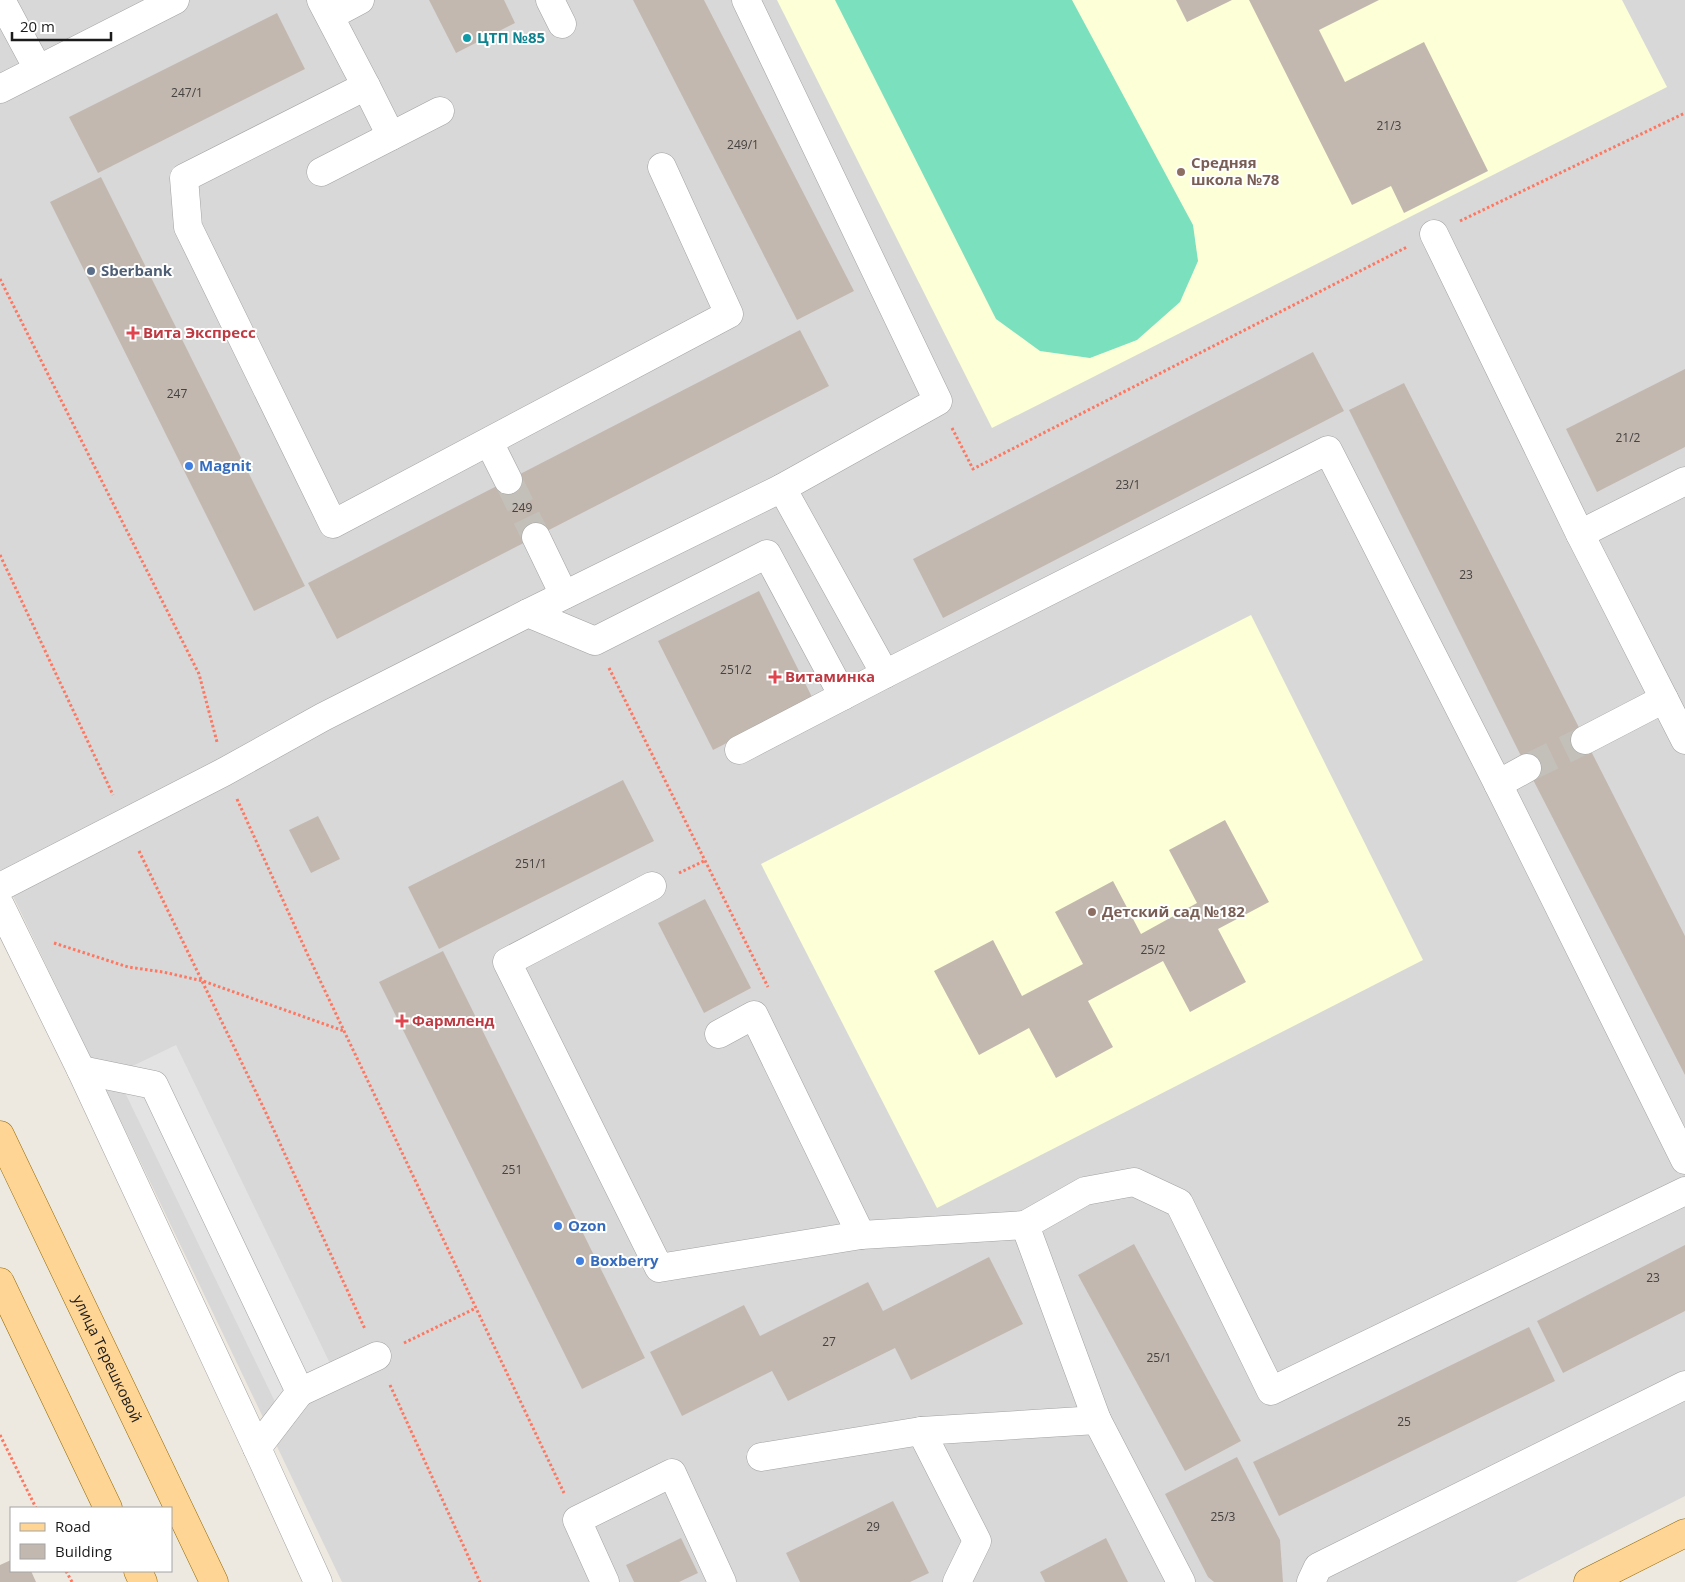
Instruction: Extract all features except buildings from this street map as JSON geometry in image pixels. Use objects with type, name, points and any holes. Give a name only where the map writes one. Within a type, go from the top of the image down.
[{"type":"main road","name":"улица Терешковой","points":[[2,1144],[214,1582]]},
{"type":"main road","points":[[0,1282],[108,1507]]},
{"type":"main road","points":[[1588,1582],[1685,1533]]},
{"type":"street","points":[[1,0],[38,69]]},
{"type":"street","points":[[0,89],[175,0]]},
{"type":"street","points":[[360,0],[326,8],[391,136]]},
{"type":"street","points":[[550,0],[562,24]]},
{"type":"street","points":[[0,887],[224,772],[323,717],[564,595],[782,488],[938,402],[746,0]]},
{"type":"street","points":[[366,86],[184,178],[188,227],[333,524],[730,314],[662,167]]},
{"type":"street","points":[[321,172],[440,112]]},
{"type":"street","points":[[1434,234],[1580,534],[1685,738]]},
{"type":"street","points":[[489,442],[508,480]]},
{"type":"street","points":[[739,750],[1328,450],[1498,784],[1685,1160]]},
{"type":"street","points":[[1580,534],[1685,481]]},
{"type":"street","points":[[782,488],[885,674]]},
{"type":"street","points":[[536,537],[564,595]]},
{"type":"street","points":[[528,613],[595,641],[767,554],[843,696]]},
{"type":"street","points":[[1585,740],[1664,698]]},
{"type":"street","points":[[1498,784],[1527,768]]},
{"type":"street","points":[[652,886],[507,962],[659,1268],[862,1234],[1025,1225],[1085,1191],[1134,1182],[1179,1203],[1271,1391],[1685,1191]]},
{"type":"street","points":[[5,916],[81,1070],[318,1582]]},
{"type":"street","points":[[719,1034],[754,1015],[862,1234]]},
{"type":"street","points":[[81,1070],[154,1085],[300,1392]]},
{"type":"street","points":[[1025,1225],[1097,1420],[1181,1582]]},
{"type":"street","points":[[257,1448],[300,1392],[377,1356]]},
{"type":"street","points":[[1311,1582],[1318,1567],[1685,1385]]},
{"type":"street","points":[[761,1457],[921,1431],[1097,1420]]},
{"type":"street","points":[[921,1431],[977,1541],[957,1582]]},
{"type":"street","points":[[605,1582],[577,1520],[672,1473],[722,1582]]},
{"type":"path","points":[[938,402],[973,469],[1434,234],[1685,113]]},
{"type":"path","points":[[0,279],[199,674],[224,772],[344,1031],[577,1520]]},
{"type":"path","points":[[0,555],[125,823],[266,1113],[480,1582]]},
{"type":"path","points":[[595,641],[772,994]]},
{"type":"path","points":[[5,916],[128,967],[163,972],[203,981],[344,1031]]},
{"type":"path","points":[[377,1356],[476,1308]]},
{"type":"path","points":[[0,1435],[36,1507]]},
{"type":"shaded area","points":[[0,0],[1685,0],[1685,1496],[1516,1582],[342,1582],[0,869]]},
{"type":"shaded area","name":"Средняя школа №78","points":[[777,0],[1622,0],[1667,87],[992,428]]},
{"type":"shaded area","name":"Детский сад №182","points":[[1251,615],[1423,960],[937,1208],[761,864]]},
{"type":"shaded area","points":[[176,1045],[339,1382],[279,1410],[116,1074]]},
{"type":"green space","points":[[835,0],[1072,0],[1193,225],[1198,261],[1180,302],[1137,340],[1090,358],[1040,351],[996,319]]},
{"type":"tunnel","points":[[508,480],[536,537]]},
{"type":"tunnel","points":[[1527,768],[1585,740]]},
{"type":"place","name":"ЦТП №85","points":[[467,38]]},
{"type":"place","name":"Средняя школа №78","points":[[1181,172]]},
{"type":"place","name":"Sberbank","points":[[91,271]]},
{"type":"place","name":"Вита Экспресс","points":[[133,333]]},
{"type":"place","name":"Magnit","points":[[189,466]]},
{"type":"place","name":"Витаминка","points":[[775,677]]},
{"type":"place","name":"Детский сад №182","points":[[1092,912]]},
{"type":"place","name":"Фармленд","points":[[402,1021]]},
{"type":"place","name":"Ozon","points":[[558,1226]]},
{"type":"place","name":"Boxberry","points":[[580,1261]]}]
